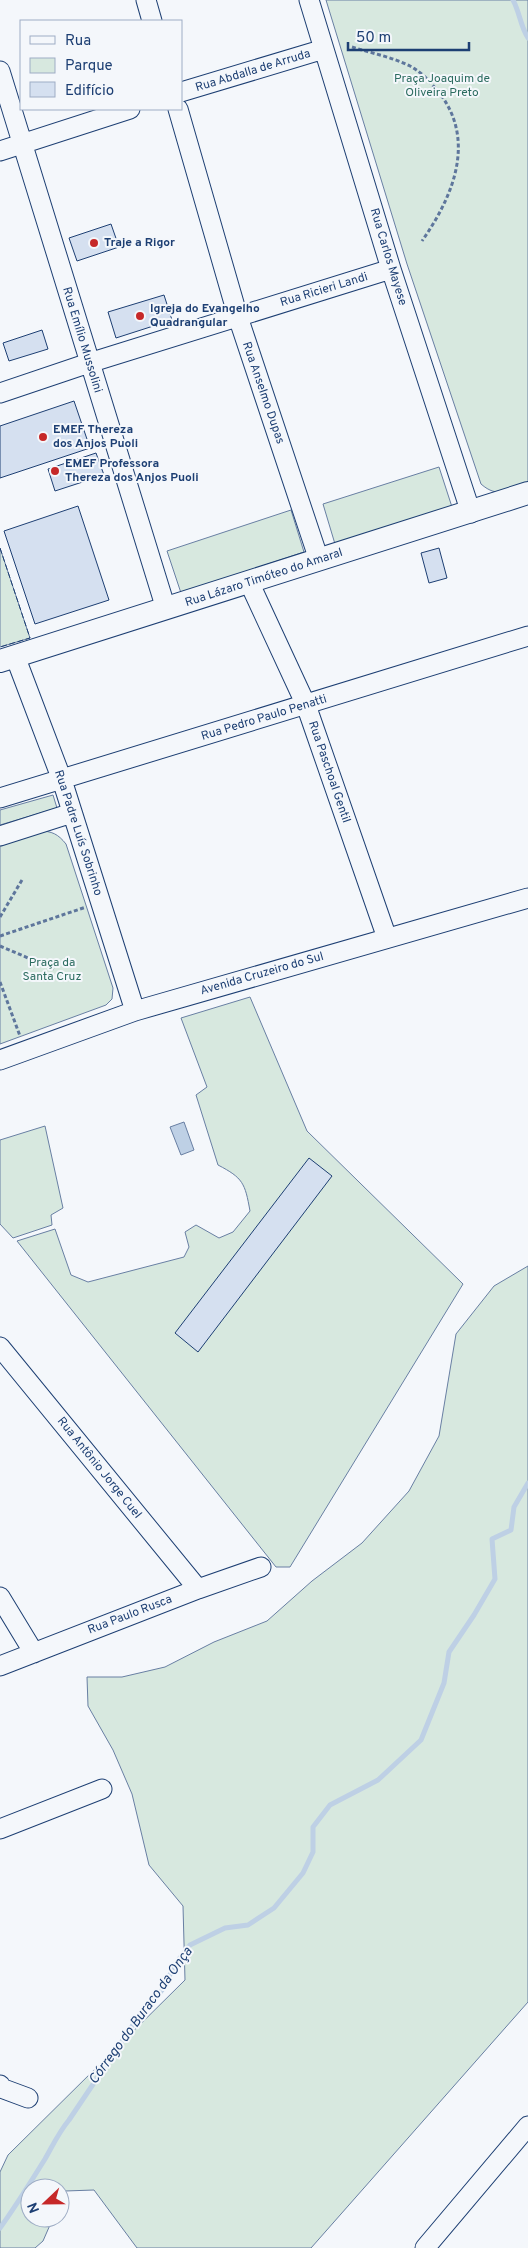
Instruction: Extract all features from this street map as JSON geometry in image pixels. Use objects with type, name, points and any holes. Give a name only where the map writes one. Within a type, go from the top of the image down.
[{"type":"main road","name":"Rua Lázaro Timóteo do Amaral","points":[[8,659],[528,493]]},
{"type":"street","points":[[146,0],[152,20]]},
{"type":"street","name":"Rua Carlos Mayese","points":[[309,0],[391,269],[470,513]]},
{"type":"street","name":"Rua Abdalla de Arruda","points":[[182,92],[324,49]]},
{"type":"street","name":"Rua Emílio Mussolini","points":[[0,71],[166,609]]},
{"type":"street","points":[[0,151],[127,110]]},
{"type":"street","name":"Rua Anselmo Dupas","points":[[178,110],[238,317],[319,560]]},
{"type":"street","name":"Rua Ricieri Landi","points":[[0,393],[89,363],[391,269]]},
{"type":"street","name":"Rua Paschoal Gentil","points":[[249,582],[306,705],[387,938]]},
{"type":"street","name":"Rua Pedro Paulo Penatti","points":[[0,798],[528,636]]},
{"type":"street","name":"Rua Padre Luís Sobrinho","points":[[8,659],[62,780],[135,1011]]},
{"type":"street","points":[[0,836],[72,813]]},
{"type":"street","name":"Avenida Cruzeiro do Sul","points":[[0,1060],[135,1011],[528,898]]},
{"type":"street","name":"Rua Antônio Jorge Cuel","points":[[0,1347],[198,1589]]},
{"type":"street","name":"Rua Paulo Rusca","points":[[0,1666],[261,1566]]},
{"type":"street","points":[[0,1597],[34,1653]]},
{"type":"street","points":[[0,1829],[102,1789]]},
{"type":"street","points":[[0,2085],[1,2088],[28,2098]]},
{"type":"street","points":[[425,2248],[528,2126]]},
{"type":"path","points":[[352,48],[411,67],[430,81],[445,101],[457,130],[459,161],[450,191],[438,218],[422,240]]},
{"type":"path","points":[[0,917],[22,880]]},
{"type":"path","points":[[0,936],[87,907]]},
{"type":"path","points":[[0,946],[54,969]]},
{"type":"path","points":[[0,982],[20,1037]]},
{"type":"green space","name":"Praça Joaquim de Oliveira Preto","points":[[326,0],[528,0],[528,483],[504,492],[487,489],[481,484],[407,264]]},
{"type":"green space","points":[[439,467],[452,507],[335,544],[323,504]]},
{"type":"green space","points":[[291,510],[304,552],[181,593],[167,551]]},
{"type":"green space","points":[[0,548],[30,638],[0,647]]},
{"type":"green space","points":[[53,795],[57,808],[0,825],[0,810]]},
{"type":"green space","name":"Praça da Santa Cruz","points":[[39,831],[54,834],[66,844],[113,988],[112,999],[106,1005],[0,1044],[0,845]]},
{"type":"green space","points":[[250,997],[307,1131],[463,1284],[290,1567],[276,1567],[17,1241],[55,1229],[71,1275],[88,1282],[184,1257],[189,1247],[185,1232],[196,1225],[219,1238],[233,1232],[250,1211],[246,1194],[242,1182],[218,1165],[196,1095],[207,1087],[181,1018]]},
{"type":"green space","points":[[45,1126],[63,1208],[51,1215],[52,1225],[13,1238],[0,1224],[0,1140]]},
{"type":"green space","points":[[528,1266],[528,2002],[311,2248],[137,2248],[94,2190],[70,2191],[70,2178],[20,2178],[20,2228],[49,2228],[43,2241],[35,2248],[0,2248],[0,2172],[8,2155],[185,1980],[183,1906],[149,1865],[132,1794],[113,1750],[88,1706],[87,1677],[122,1677],[165,1667],[214,1642],[267,1621],[312,1581],[362,1543],[409,1491],[439,1436],[456,1334],[494,1286]]},
{"type":"water","points":[[184,1122],[194,1150],[181,1155],[170,1127]]},
{"type":"building","name":"Traje a Rigor","points":[[111,224],[119,247],[77,261],[69,238]]},
{"type":"building","name":"Igreja do Evangelho Quadrangular","points":[[164,295],[172,320],[116,338],[108,312]]},
{"type":"building","points":[[42,330],[48,349],[9,361],[3,343]]},
{"type":"building","name":"EMEF Thereza dos Anjos Puoli","points":[[74,401],[90,448],[0,478],[0,426]]},
{"type":"building","points":[[96,453],[104,475],[55,491],[48,469]]},
{"type":"building","points":[[78,506],[109,600],[35,624],[4,531]]},
{"type":"building","points":[[439,548],[447,578],[429,583],[421,553]]},
{"type":"building","points":[[309,1158],[332,1176],[198,1352],[175,1333]]},
{"type":"waterway","points":[[513,0],[528,38]]},
{"type":"waterway","name":"Córrego do Buraco da Onça","points":[[0,2228],[45,2159],[62,2129],[139,2016],[162,1990],[176,1963],[190,1945],[225,1928],[248,1925],[274,1908],[303,1873],[313,1852],[313,1827],[330,1805],[378,1780],[421,1740],[444,1683],[449,1652],[495,1579],[492,1539],[511,1530],[514,1507],[528,1483]]},
{"type":"fence","points":[[0,548],[30,638],[0,647]]},
{"type":"place","name":"Traje a Rigor","points":[[94,243]]},
{"type":"place","name":"Igreja do Evangelho Quadrangular","points":[[140,316]]},
{"type":"place","name":"EMEF Thereza dos Anjos Puoli","points":[[43,437]]},
{"type":"place","name":"EMEF Professora Thereza dos Anjos Puoli","points":[[55,471]]}]
